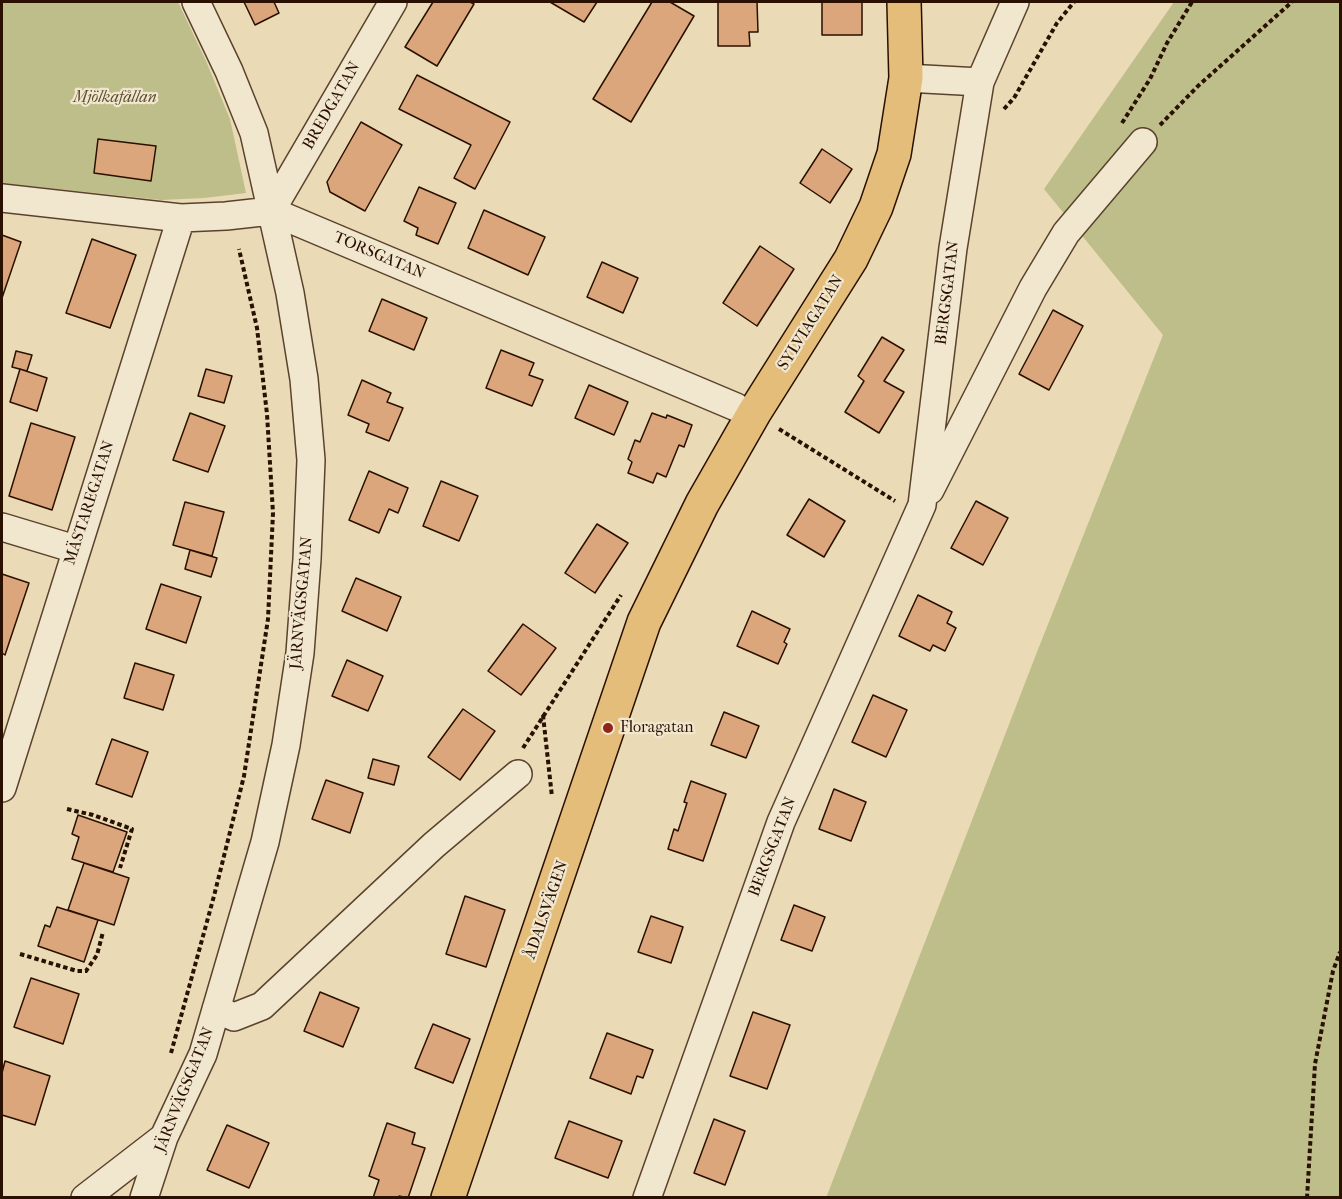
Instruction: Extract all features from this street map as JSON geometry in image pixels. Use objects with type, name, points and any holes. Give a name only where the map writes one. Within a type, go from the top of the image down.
[{"type":"main road","name":"SYLVIAGATAN","points":[[644,622],[745,410],[851,259],[876,207],[894,154],[906,78],[904,2]]},
{"type":"main road","name":"ÅDALSVÄGEN","points":[[448,1197],[644,622]]},
{"type":"street","name":"JÄRNVÄGSGATAN","points":[[144,1197],[164,1137],[203,1054],[265,842],[286,745],[300,653],[311,460],[304,379],[290,293],[254,133],[229,70],[196,2]]},
{"type":"street","name":"BREDGATAN","points":[[271,211],[393,2]]},
{"type":"street","name":"BERGSGATAN","points":[[920,510],[953,248],[980,82],[1015,2]]},
{"type":"street","points":[[906,78],[980,82]]},
{"type":"street","name":"BERGSGATAN","points":[[646,1197],[781,822],[920,510],[1034,288],[1066,233],[1093,204],[1143,142]]},
{"type":"street","name":"TORSGATAN","points":[[2,198],[181,218],[271,211],[745,410]]},
{"type":"street","name":"MÄSTAREGATAN","points":[[2,788],[75,549],[181,218]]},
{"type":"street","points":[[2,527],[75,549]]},
{"type":"street","points":[[216,1009],[234,1017],[262,1006],[435,845],[509,781]]},
{"type":"street","points":[[85,1197],[164,1137]]},
{"type":"path","points":[[1000,114],[1014,98],[1057,23],[1074,2]]},
{"type":"path","points":[[1116,130],[1150,80],[1167,43],[1192,2]]},
{"type":"path","points":[[1143,142],[1198,86],[1292,2]]},
{"type":"path","points":[[171,1054],[244,776],[268,619],[273,513],[267,414],[257,328],[239,249]]},
{"type":"path","points":[[745,410],[920,510]]},
{"type":"path","points":[[509,781],[543,714],[627,586]]},
{"type":"path","points":[[543,714],[553,806]]},
{"type":"path","points":[[68,809],[93,814],[132,829],[120,867]]},
{"type":"path","points":[[20,954],[77,971],[86,970],[97,955],[103,933]]},
{"type":"path","points":[[1307,1197],[1315,1064],[1333,971],[1341,952]]},
{"type":"green space","name":"Mjölkafållan","points":[[2,2],[178,2],[230,119],[246,193],[161,200],[2,183]]},
{"type":"green space","points":[[1174,2],[1340,2],[1340,1197],[826,1198],[1037,652],[1163,335],[1044,189]]},
{"type":"building","points":[[244,2],[274,2],[279,13],[255,25]]},
{"type":"building","points":[[433,2],[470,2],[474,4],[437,66],[405,47]]},
{"type":"building","points":[[550,2],[597,2],[584,22]]},
{"type":"building","points":[[652,2],[670,2],[694,16],[631,122],[593,99]]},
{"type":"building","points":[[718,2],[757,2],[758,32],[749,32],[750,46],[718,46]]},
{"type":"building","points":[[822,2],[862,2],[862,35],[822,35]]},
{"type":"building","points":[[417,75],[510,122],[475,189],[454,178],[471,145],[399,109]]},
{"type":"building","points":[[361,122],[402,145],[365,211],[330,192],[327,182]]},
{"type":"building","points":[[98,139],[156,146],[151,181],[94,173]]},
{"type":"building","points":[[822,149],[852,169],[830,203],[800,183]]},
{"type":"building","points":[[419,187],[456,203],[438,244],[416,235],[418,228],[404,221]]},
{"type":"building","points":[[484,210],[545,237],[528,275],[468,248]]},
{"type":"building","points":[[2,235],[21,242],[2,298]]},
{"type":"building","points":[[92,239],[136,255],[110,328],[66,313]]},
{"type":"building","points":[[760,246],[794,269],[757,326],[723,303]]},
{"type":"building","points":[[602,262],[638,278],[623,313],[587,297]]},
{"type":"building","points":[[382,299],[427,318],[414,350],[369,331]]},
{"type":"building","points":[[1053,310],[1083,326],[1049,390],[1019,374]]},
{"type":"building","points":[[882,337],[904,350],[884,381],[904,392],[879,433],[845,412],[864,381],[858,376]]},
{"type":"building","points":[[501,350],[534,363],[529,375],[543,380],[532,406],[486,388]]},
{"type":"building","points":[[16,351],[32,355],[27,371],[12,367]]},
{"type":"building","points":[[20,369],[47,378],[37,411],[10,402]]},
{"type":"building","points":[[206,369],[232,376],[224,403],[198,396]]},
{"type":"building","points":[[362,380],[391,393],[387,402],[403,408],[389,441],[366,432],[369,424],[348,415]]},
{"type":"building","points":[[589,385],[628,402],[614,435],[575,418]]},
{"type":"building","points":[[190,413],[225,426],[208,472],[173,460]]},
{"type":"building","points":[[652,413],[666,418],[667,415],[692,425],[684,447],[679,445],[666,477],[657,473],[653,483],[628,473],[632,462],[628,459],[635,440],[640,442]]},
{"type":"building","points":[[31,423],[75,437],[52,510],[9,496]]},
{"type":"building","points":[[369,471],[408,488],[398,513],[389,509],[379,533],[349,520]]},
{"type":"building","points":[[441,481],[478,496],[459,541],[423,526]]},
{"type":"building","points":[[809,499],[845,521],[824,557],[787,535]]},
{"type":"building","points":[[976,501],[1008,518],[983,565],[951,548]]},
{"type":"building","points":[[185,502],[224,512],[212,556],[173,545]]},
{"type":"building","points":[[597,524],[628,543],[595,593],[565,573]]},
{"type":"building","points":[[190,550],[217,558],[211,577],[185,569]]},
{"type":"building","points":[[2,574],[29,583],[5,655],[2,653]]},
{"type":"building","points":[[356,578],[401,597],[387,631],[342,611]]},
{"type":"building","points":[[161,584],[201,597],[186,643],[146,629]]},
{"type":"building","points":[[918,595],[952,612],[947,623],[956,628],[945,651],[933,645],[930,651],[899,636]]},
{"type":"building","points":[[752,611],[790,629],[784,642],[787,644],[778,664],[737,646]]},
{"type":"building","points":[[523,624],[556,648],[521,695],[488,671]]},
{"type":"building","points":[[347,660],[383,676],[368,711],[332,696]]},
{"type":"building","points":[[135,663],[174,675],[163,710],[124,698]]},
{"type":"building","points":[[873,695],[907,710],[886,757],[852,742]]},
{"type":"building","points":[[463,709],[495,731],[460,780],[428,757]]},
{"type":"building","points":[[724,712],[759,726],[746,758],[711,745]]},
{"type":"building","points":[[112,739],[148,752],[132,797],[96,784]]},
{"type":"building","points":[[373,759],[399,766],[394,785],[368,778]]},
{"type":"building","points":[[326,780],[363,793],[350,833],[312,819]]},
{"type":"building","points":[[691,781],[726,794],[703,861],[668,849],[674,829],[678,831]]},
{"type":"building","points":[[834,789],[866,802],[851,841],[819,829]]},
{"type":"building","points":[[78,815],[127,832],[113,872],[72,859],[79,837],[72,834]]},
{"type":"building","points":[[84,863],[129,878],[114,925],[68,910]]},
{"type":"building","points":[[465,896],[505,910],[486,967],[446,954]]},
{"type":"building","points":[[794,905],[825,917],[812,951],[781,940]]},
{"type":"building","points":[[57,907],[98,920],[84,962],[38,946],[45,925],[50,927]]},
{"type":"building","points":[[651,916],[683,927],[671,963],[638,952]]},
{"type":"building","points":[[31,978],[79,994],[63,1044],[14,1027]]},
{"type":"building","points":[[320,992],[359,1008],[343,1047],[304,1031]]},
{"type":"building","points":[[753,1012],[790,1025],[767,1089],[730,1076]]},
{"type":"building","points":[[433,1024],[470,1039],[453,1083],[415,1068]]},
{"type":"building","points":[[607,1033],[653,1050],[643,1078],[637,1076],[631,1094],[590,1078]]},
{"type":"building","points":[[5,1061],[50,1076],[35,1125],[2,1115],[2,1073]]},
{"type":"building","points":[[714,1119],[745,1131],[725,1185],[694,1173]]},
{"type":"building","points":[[569,1121],[622,1141],[608,1178],[555,1158]]},
{"type":"building","points":[[387,1123],[415,1133],[412,1144],[425,1148],[408,1198],[399,1196],[398,1198],[373,1198],[379,1180],[369,1176]]},
{"type":"building","points":[[227,1125],[269,1143],[249,1188],[207,1170]]},
{"type":"place","name":"Floragatan","points":[[608,728]]}]
